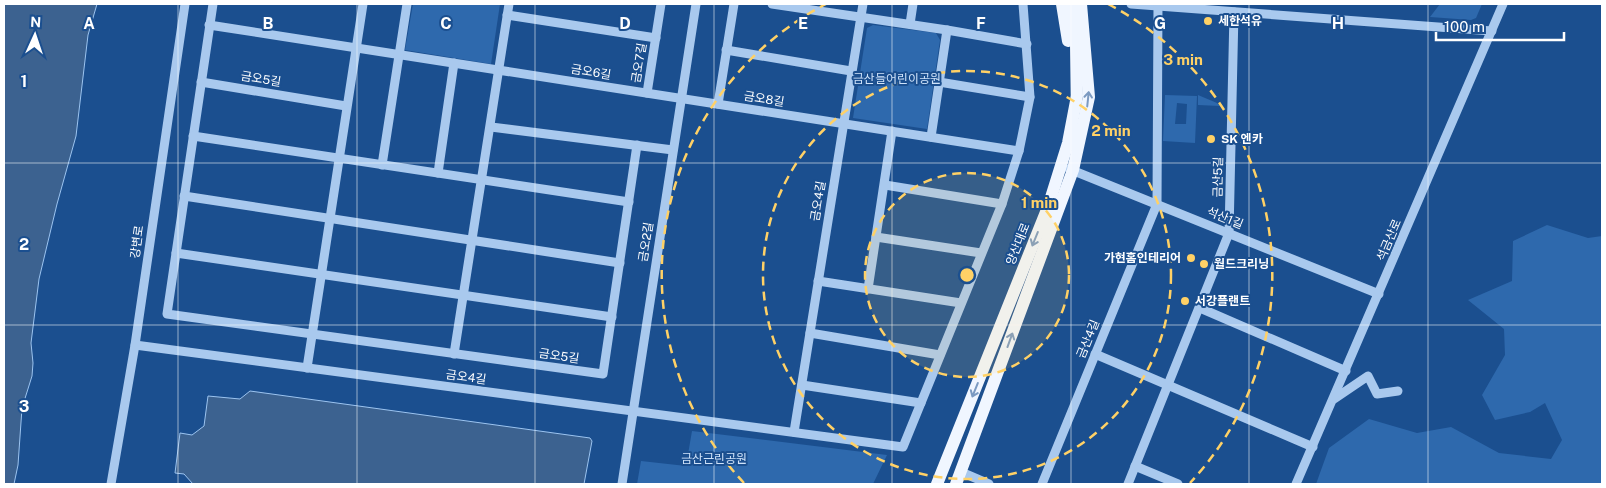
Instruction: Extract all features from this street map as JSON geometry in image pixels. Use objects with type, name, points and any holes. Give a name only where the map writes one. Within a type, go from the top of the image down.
[{"type":"main road","points":[[1062,4],[1069,45],[1077,73]]},
{"type":"main road","name":"양산대로","points":[[937,484],[1048,208],[1067,168],[1068,144],[1078,96],[1072,4]]},
{"type":"main road","name":"양산대로","points":[[956,484],[1067,168],[1089,97],[1081,4]]},
{"type":"main road","points":[[1085,42],[1090,4]]},
{"type":"street","name":"강변로","points":[[111,484],[135,345],[185,4]]},
{"type":"street","points":[[210,25],[213,4]]},
{"type":"street","points":[[307,368],[363,4]]},
{"type":"street","points":[[382,165],[407,4]]},
{"type":"street","points":[[454,354],[509,4]]},
{"type":"street","name":"금오7길","points":[[647,93],[661,4]]},
{"type":"street","name":"금오2길","points":[[622,484],[696,4]]},
{"type":"street","points":[[718,104],[734,4]]},
{"type":"street","points":[[772,4],[860,16],[1027,44]]},
{"type":"street","points":[[843,124],[863,4]]},
{"type":"street","points":[[910,24],[913,4]]},
{"type":"street","name":"금오4길","points":[[135,345],[903,447],[1002,204],[1019,151],[1030,97],[1023,4]]},
{"type":"street","points":[[1131,4],[1492,31]]},
{"type":"street","name":"석금산로","points":[[1296,484],[1503,4]]},
{"type":"street","points":[[1157,204],[1158,5]]},
{"type":"street","name":"금산5길","points":[[1128,484],[1229,233],[1234,12]]},
{"type":"street","name":"금오7길","points":[[507,15],[656,38]]},
{"type":"street","name":"금오6길","points":[[210,25],[681,98]]},
{"type":"street","name":"금오5길","points":[[210,25],[167,314],[603,374],[637,145]]},
{"type":"street","points":[[931,137],[947,30]]},
{"type":"street","points":[[726,50],[851,71]]},
{"type":"street","points":[[438,173],[454,63]]},
{"type":"street","name":"금오5길","points":[[201,82],[346,106]]},
{"type":"street","points":[[939,82],[1030,97]]},
{"type":"street","name":"금오8길","points":[[681,98],[1019,151]]},
{"type":"street","name":"금오4길","points":[[794,432],[843,124]]},
{"type":"street","points":[[491,127],[673,150]]},
{"type":"street","points":[[868,289],[892,131]]},
{"type":"street","points":[[193,136],[629,202]]},
{"type":"street","name":"석산1길","points":[[1067,168],[1379,294]]},
{"type":"street","points":[[884,185],[1002,204]]},
{"type":"street","points":[[184,196],[620,263]]},
{"type":"street","name":"금산4길","points":[[1042,484],[1157,204]]},
{"type":"street","points":[[876,237],[981,252]]},
{"type":"street","points":[[176,253],[612,317]]},
{"type":"street","points":[[818,281],[961,303]]},
{"type":"street","points":[[1200,308],[1346,371]]},
{"type":"street","points":[[810,333],[940,355]]},
{"type":"street","points":[[1095,354],[1313,447]]},
{"type":"street","points":[[1334,399],[1368,376],[1377,394],[1398,391]]},
{"type":"street","points":[[802,386],[921,404]]},
{"type":"street","points":[[1135,466],[1178,484]]},
{"type":"street","points":[[961,472],[988,484]]},
{"type":"green space","points":[[413,4],[500,4],[491,64],[405,50]]},
{"type":"green space","points":[[1440,4],[1482,4],[1476,18],[1471,20],[1430,17]]},
{"type":"green space","name":"금산들어린이공원","points":[[873,25],[936,33],[940,40],[927,129],[853,118],[867,28]]},
{"type":"green space","points":[[1165,95],[1197,96],[1195,143],[1163,141]],"holes":[[[1177,103],[1187,104],[1186,124],[1175,124]]]},
{"type":"green space","points":[[1198,95],[1217,103],[1220,106],[1198,105]]},
{"type":"green space","points":[[1547,225],[1588,238],[1602,236],[1602,484],[1316,484],[1329,448],[1369,419],[1417,433],[1451,427],[1499,453],[1551,459],[1562,440],[1545,403],[1530,412],[1495,420],[1482,395],[1505,355],[1504,329],[1468,300],[1512,281],[1513,241]]},
{"type":"green space","name":"금산근린공원","points":[[692,431],[887,455],[873,484],[637,484],[641,461],[686,466]]},
{"type":"shaded area","points":[[4,4],[97,4],[88,35],[76,136],[39,279],[31,343],[32,376],[22,408],[18,465],[14,484],[4,484]]},
{"type":"shaded area","points":[[250,391],[590,438],[592,441],[584,484],[193,484],[184,474],[175,473],[180,433],[192,435],[204,426],[208,396],[240,399]]},
{"type":"place","name":"세한석유","points":[[1208,21]]},
{"type":"place","name":"SK 엔카","points":[[1211,139]]},
{"type":"place","name":"가현홈인테리어","points":[[1191,258]]},
{"type":"place","name":"월드크리닝","points":[[1204,264]]},
{"type":"place","name":"서강플랜트","points":[[1185,301]]}]
